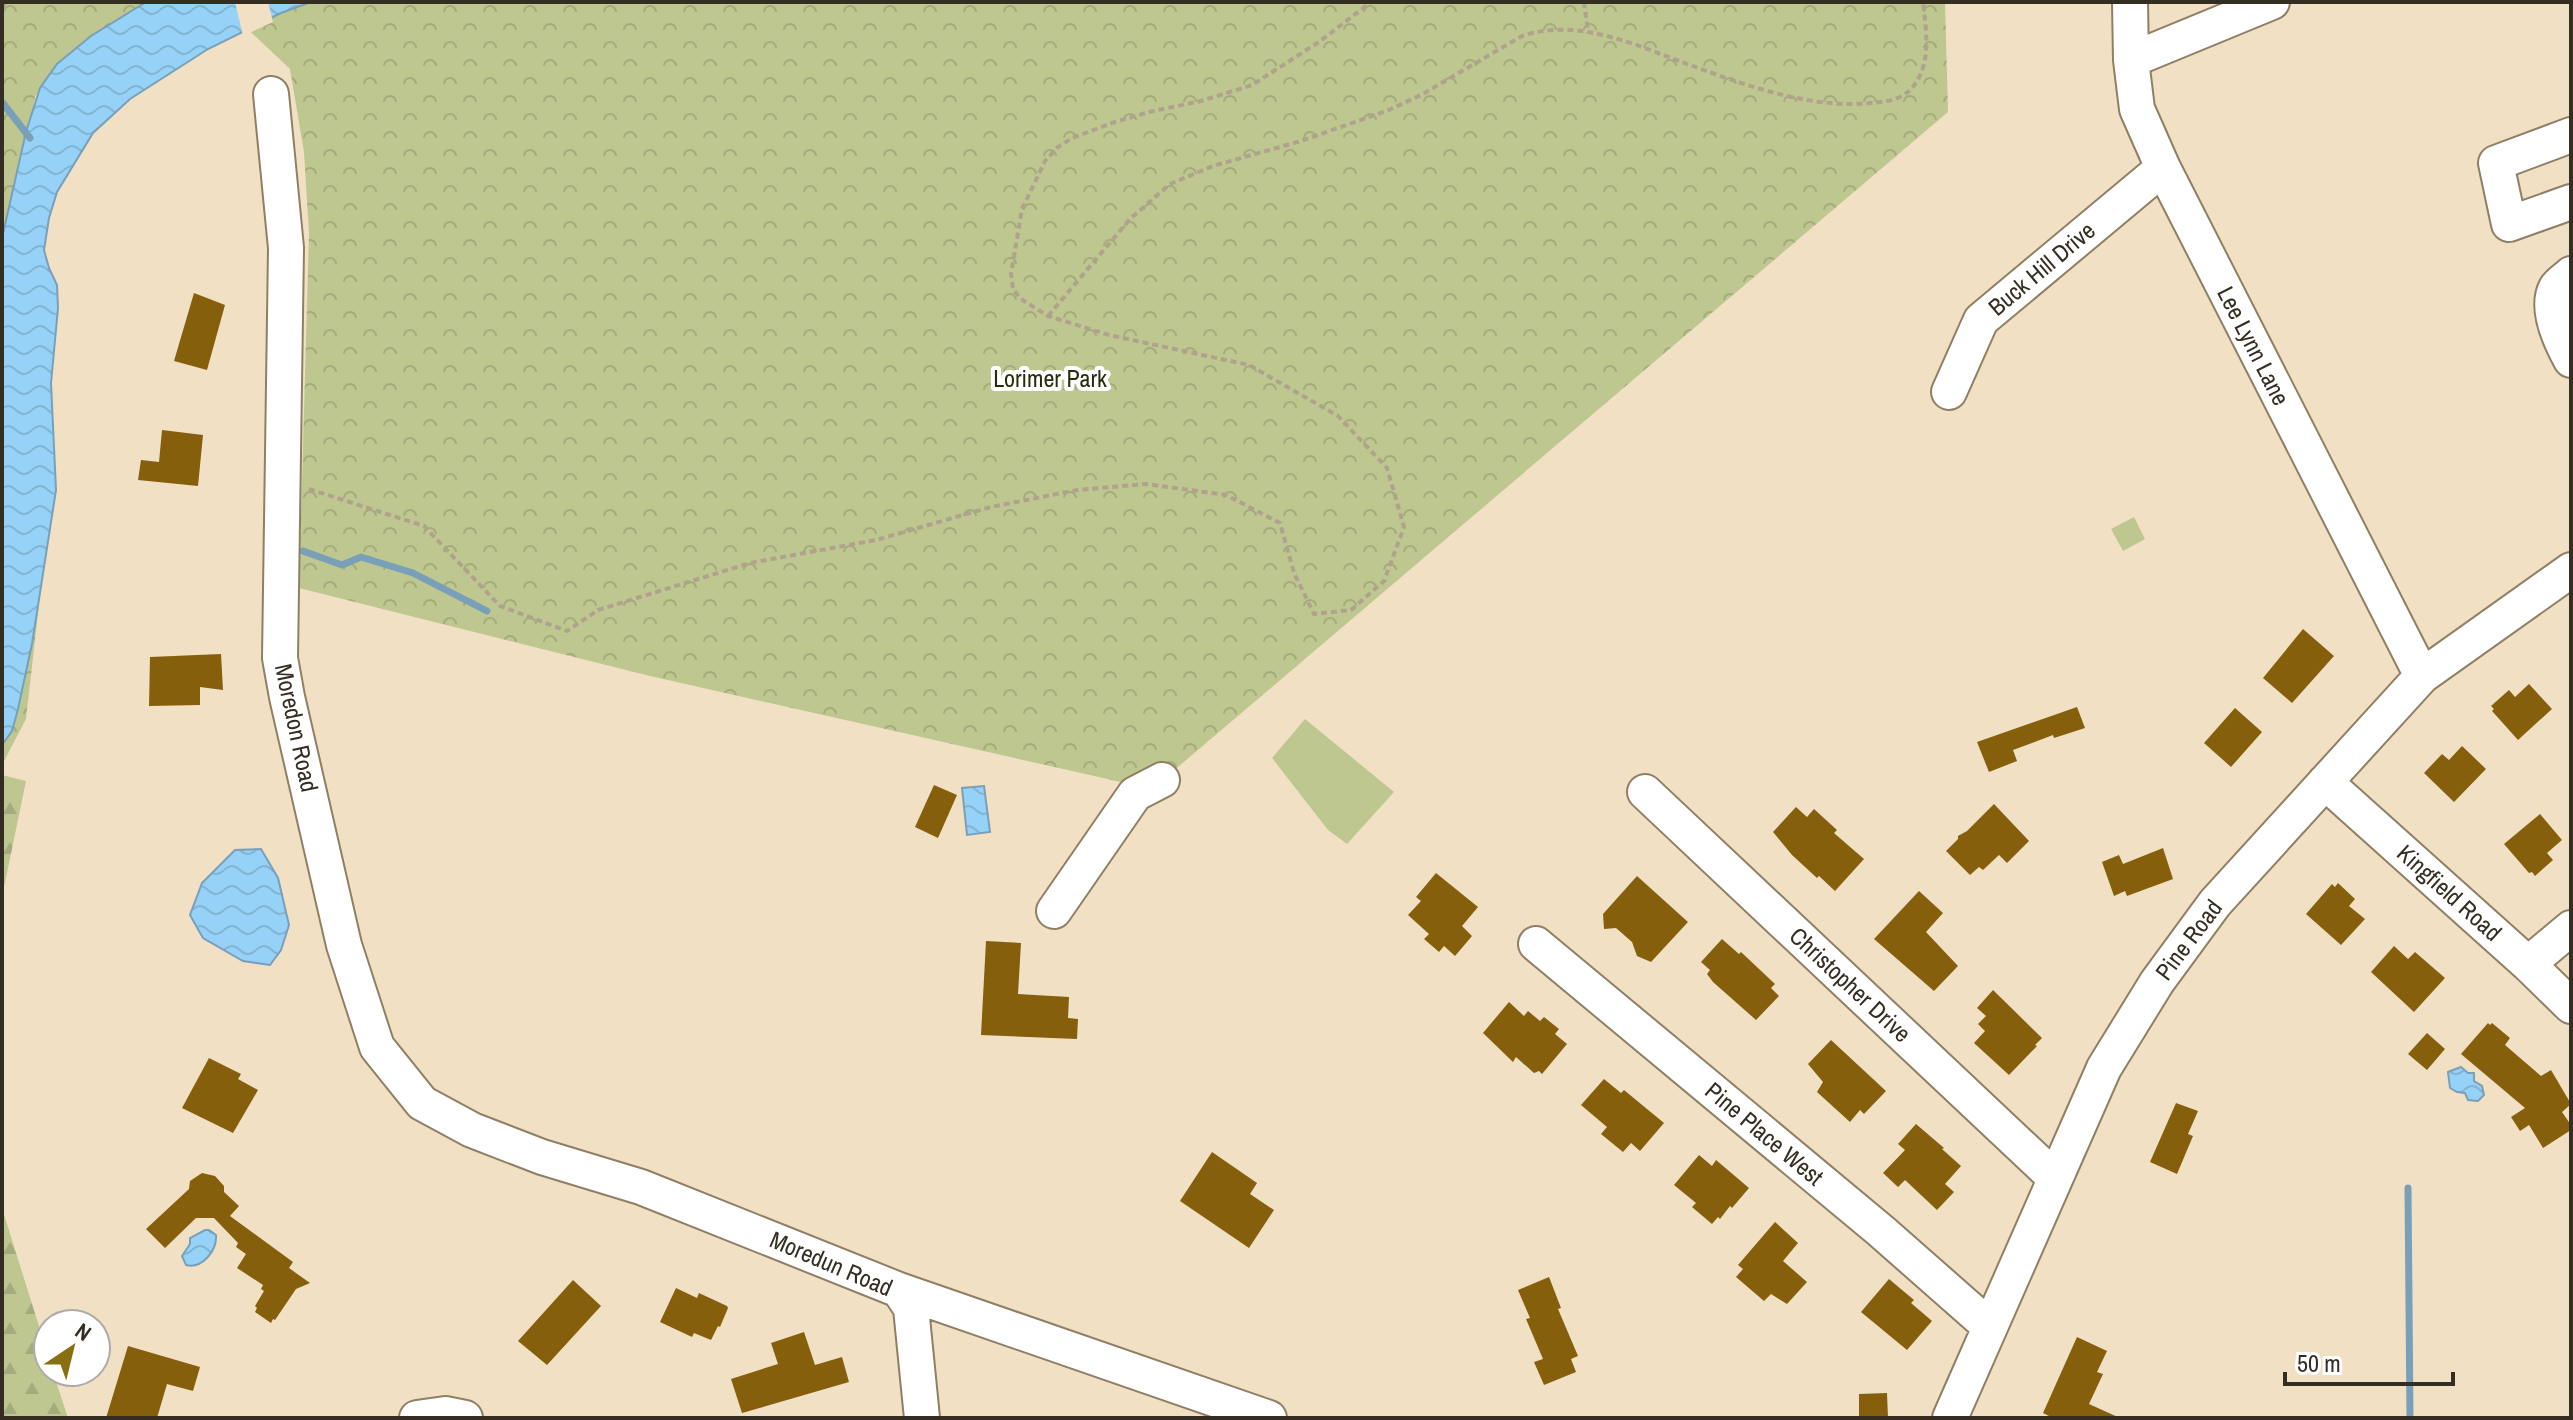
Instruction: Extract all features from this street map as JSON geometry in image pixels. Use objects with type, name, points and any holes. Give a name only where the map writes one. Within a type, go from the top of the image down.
[{"type":"street","name":"Lee Lynn Lane","points":[[2130,2],[2131,60],[2137,109],[2163,168],[2422,676]]},
{"type":"street","points":[[2131,60],[2272,2]]},
{"type":"street","name":"Moredon Road","points":[[271,94],[286,248],[280,658],[344,945],[377,1047],[422,1103],[472,1130],[542,1157],[641,1187]]},
{"type":"street","points":[[2571,135],[2496,163],[2509,224],[2571,202]]},
{"type":"street","name":"Buck Hill Drive","points":[[1949,392],[1981,320],[2163,168]]},
{"type":"street","points":[[2571,274],[2556,288],[2553,310],[2560,339],[2571,360]]},
{"type":"street","name":"Pine Road","points":[[1950,1418],[2104,1068],[2157,982],[2215,903],[2422,676],[2571,570]]},
{"type":"street","points":[[1054,911],[1135,794],[1162,780]]},
{"type":"street","name":"Kingfield Road","points":[[2325,782],[2571,1006]]},
{"type":"street","name":"Christopher Drive","points":[[1645,792],[2055,1178]]},
{"type":"street","points":[[2528,964],[2571,928]]},
{"type":"street","name":"Pine Place West","points":[[1536,944],[1881,1231],[1990,1327]]},
{"type":"street","name":"Moredun Road","points":[[641,1187],[899,1290],[911,1308],[915,1416]]},
{"type":"street","points":[[899,1290],[1269,1418]]},
{"type":"street","points":[[417,1418],[445,1414],[465,1418]]},
{"type":"path","points":[[2,9],[6,2]]},
{"type":"path","points":[[284,480],[424,526],[500,606],[567,631],[598,610],[750,563],[876,540],[991,507],[1063,493],[1146,484],[1226,495],[1280,523],[1294,573],[1314,614],[1351,610],[1384,581],[1404,527],[1387,468],[1338,416],[1249,365],[1109,335],[1048,316],[1021,299],[1013,289],[1011,274],[1022,209],[1045,161],[1058,147],[1072,138],[1112,123],[1252,85],[1319,42],[1371,2]]},
{"type":"path","points":[[1584,2],[1588,32]]},
{"type":"path","points":[[1048,316],[1130,219],[1170,184],[1213,166],[1301,141],[1389,110],[1421,95],[1522,36],[1539,30],[1588,32],[1644,48],[1724,77],[1815,102],[1868,104],[1899,98],[1918,79],[1928,48],[1923,2]]},
{"type":"green space","name":"Lorimer Park","points":[[2,2],[1945,2],[1948,112],[1152,789],[650,676],[299,588],[309,233],[304,152],[290,69],[236,18],[43,84],[35,97],[32,115],[41,587],[26,719],[2,765]]},
{"type":"green space","points":[[2134,517],[2145,539],[2123,551],[2111,529]]},
{"type":"green space","points":[[1305,719],[1394,792],[1347,844],[1328,830],[1272,758]]},
{"type":"green space","points":[[2,775],[26,781],[2,897]]},
{"type":"green space","points":[[2,1208],[33,1308],[32,1388],[58,1388],[68,1418],[2,1418]]},
{"type":"water","points":[[146,2],[311,2],[281,13],[208,49],[130,99],[93,133],[57,192],[44,250],[57,285],[58,308],[51,383],[56,490],[32,644],[12,731],[2,745],[2,238],[26,132],[40,88],[57,64],[91,36]]},
{"type":"water","points":[[984,786],[990,832],[967,835],[962,788]]},
{"type":"water","points":[[261,849],[278,878],[289,925],[281,950],[270,965],[243,961],[203,938],[190,915],[202,883],[235,850]]},
{"type":"water","points":[[2461,1067],[2468,1073],[2474,1073],[2474,1081],[2482,1086],[2484,1095],[2478,1101],[2468,1100],[2465,1093],[2450,1088],[2448,1072]]},
{"type":"water","points":[[205,1230],[216,1235],[211,1253],[198,1264],[186,1265],[182,1256],[190,1244],[190,1238]]},
{"type":"pier","points":[[235,2],[268,2],[273,22],[243,36]]},
{"type":"building","points":[[194,293],[225,305],[207,370],[174,361]]},
{"type":"building","points":[[162,430],[203,435],[198,486],[138,480],[141,460],[159,462]]},
{"type":"building","points":[[2303,629],[2334,656],[2292,703],[2263,678]]},
{"type":"building","points":[[221,654],[223,690],[200,687],[200,705],[149,706],[150,657]]},
{"type":"building","points":[[2529,684],[2552,709],[2518,740],[2491,706],[2509,690],[2515,697]]},
{"type":"building","points":[[2077,707],[2085,728],[2054,738],[2053,735],[2013,750],[2017,761],[1989,772],[1977,742]]},
{"type":"building","points":[[2235,708],[2262,732],[2231,767],[2204,743]]},
{"type":"building","points":[[2462,746],[2486,769],[2454,802],[2424,773],[2442,754],[2449,760]]},
{"type":"building","points":[[934,785],[957,795],[938,838],[915,827]]},
{"type":"building","points":[[1994,804],[2029,841],[2007,863],[1999,855],[1983,870],[1979,867],[1970,875],[1946,851]]},
{"type":"building","points":[[1796,807],[1807,817],[1814,809],[1837,830],[1834,833],[1864,859],[1835,891],[1792,855],[1773,832]]},
{"type":"building","points":[[2540,814],[2562,840],[2547,853],[2553,860],[2535,876],[2504,844]]},
{"type":"building","points":[[2163,848],[2173,879],[2127,896],[2125,891],[2114,896],[2102,862],[2119,855],[2123,864]]},
{"type":"building","points":[[1436,873],[1478,907],[1462,926],[1472,936],[1455,956],[1444,946],[1439,952],[1424,939],[1429,934],[1408,915],[1421,901],[1416,897]]},
{"type":"building","points":[[1637,876],[1688,922],[1651,962],[1637,956],[1632,942],[1616,928],[1604,929],[1603,914]]},
{"type":"building","points":[[2338,883],[2355,899],[2349,906],[2365,919],[2341,945],[2306,914],[2332,884],[2335,887]]},
{"type":"building","points":[[1919,891],[1943,913],[1926,932],[1958,966],[1934,991],[1874,939]]},
{"type":"building","points":[[1722,939],[1775,984],[1771,988],[1779,996],[1756,1020],[1713,982],[1707,974],[1710,970],[1701,962]]},
{"type":"building","points":[[986,941],[1021,943],[1018,994],[1069,997],[1068,1018],[1078,1019],[1077,1039],[981,1035]]},
{"type":"building","points":[[2394,946],[2408,959],[2415,952],[2445,978],[2414,1012],[2371,972]]},
{"type":"building","points":[[1993,990],[2042,1038],[2009,1075],[1974,1043],[1985,1031],[1978,1024],[1986,1016],[1977,1008]]},
{"type":"building","points":[[1509,1002],[1524,1016],[1528,1011],[1540,1021],[1544,1017],[1559,1029],[1555,1034],[1567,1044],[1542,1074],[1539,1071],[1534,1073],[1516,1057],[1513,1062],[1483,1033]]},
{"type":"building","points":[[2488,1023],[2510,1038],[2505,1045],[2541,1076],[2551,1070],[2571,1104],[2562,1112],[2571,1130],[2543,1148],[2529,1125],[2520,1131],[2511,1117],[2525,1108],[2461,1054]]},
{"type":"building","points":[[2427,1033],[2445,1049],[2427,1070],[2408,1054]]},
{"type":"building","points":[[1831,1040],[1886,1091],[1864,1114],[1860,1110],[1850,1122],[1817,1092],[1823,1082],[1808,1064]]},
{"type":"building","points":[[209,1058],[241,1074],[238,1079],[258,1090],[233,1133],[182,1108]]},
{"type":"building","points":[[1604,1079],[1621,1093],[1624,1090],[1664,1123],[1640,1151],[1631,1143],[1623,1152],[1601,1134],[1607,1127],[1581,1105]]},
{"type":"building","points":[[2176,1103],[2198,1111],[2188,1134],[2193,1136],[2177,1174],[2150,1162]]},
{"type":"building","points":[[1916,1124],[1961,1166],[1945,1184],[1954,1192],[1937,1210],[1905,1180],[1898,1187],[1883,1173],[1905,1150],[1898,1144]]},
{"type":"building","points":[[1212,1152],[1257,1183],[1250,1194],[1274,1210],[1249,1248],[1180,1201]]},
{"type":"building","points":[[1699,1155],[1712,1166],[1716,1160],[1749,1188],[1732,1208],[1730,1206],[1712,1224],[1692,1207],[1696,1203],[1674,1185]]},
{"type":"building","points":[[202,1173],[215,1176],[224,1186],[224,1192],[239,1206],[230,1216],[293,1262],[289,1268],[310,1283],[296,1289],[271,1323],[255,1312],[264,1291],[261,1289],[263,1285],[237,1268],[246,1254],[236,1247],[238,1243],[214,1218],[196,1218],[165,1248],[146,1229],[189,1189],[190,1181]]},
{"type":"building","points":[[1775,1222],[1798,1243],[1783,1261],[1807,1282],[1787,1304],[1771,1294],[1764,1301],[1736,1277],[1743,1269],[1738,1265]]},
{"type":"building","points":[[1549,1277],[1561,1308],[1558,1309],[1578,1356],[1571,1359],[1576,1372],[1544,1385],[1534,1362],[1543,1359],[1518,1290]]},
{"type":"building","points":[[1889,1279],[1914,1300],[1911,1303],[1932,1321],[1907,1350],[1861,1312]]},
{"type":"building","points":[[573,1280],[601,1306],[547,1365],[518,1341]]},
{"type":"building","points":[[676,1288],[697,1298],[699,1293],[727,1306],[720,1327],[711,1340],[694,1333],[692,1337],[660,1322]]},
{"type":"building","points":[[804,1332],[815,1365],[842,1357],[849,1382],[742,1413],[731,1379],[778,1364],[771,1343]]},
{"type":"building","points":[[2077,1337],[2107,1351],[2097,1372],[2103,1374],[2089,1404],[2120,1418],[2053,1418],[2043,1413]]},
{"type":"building","points":[[128,1346],[200,1367],[193,1391],[167,1384],[157,1418],[106,1418]]},
{"type":"building","points":[[1887,1393],[1888,1418],[1859,1418],[1859,1394]]},
{"type":"waterway","points":[[2,102],[30,138]]},
{"type":"waterway","points":[[303,551],[342,565],[361,557],[413,573],[487,611]]},
{"type":"waterway","points":[[2408,1188],[2410,1418]]}]
